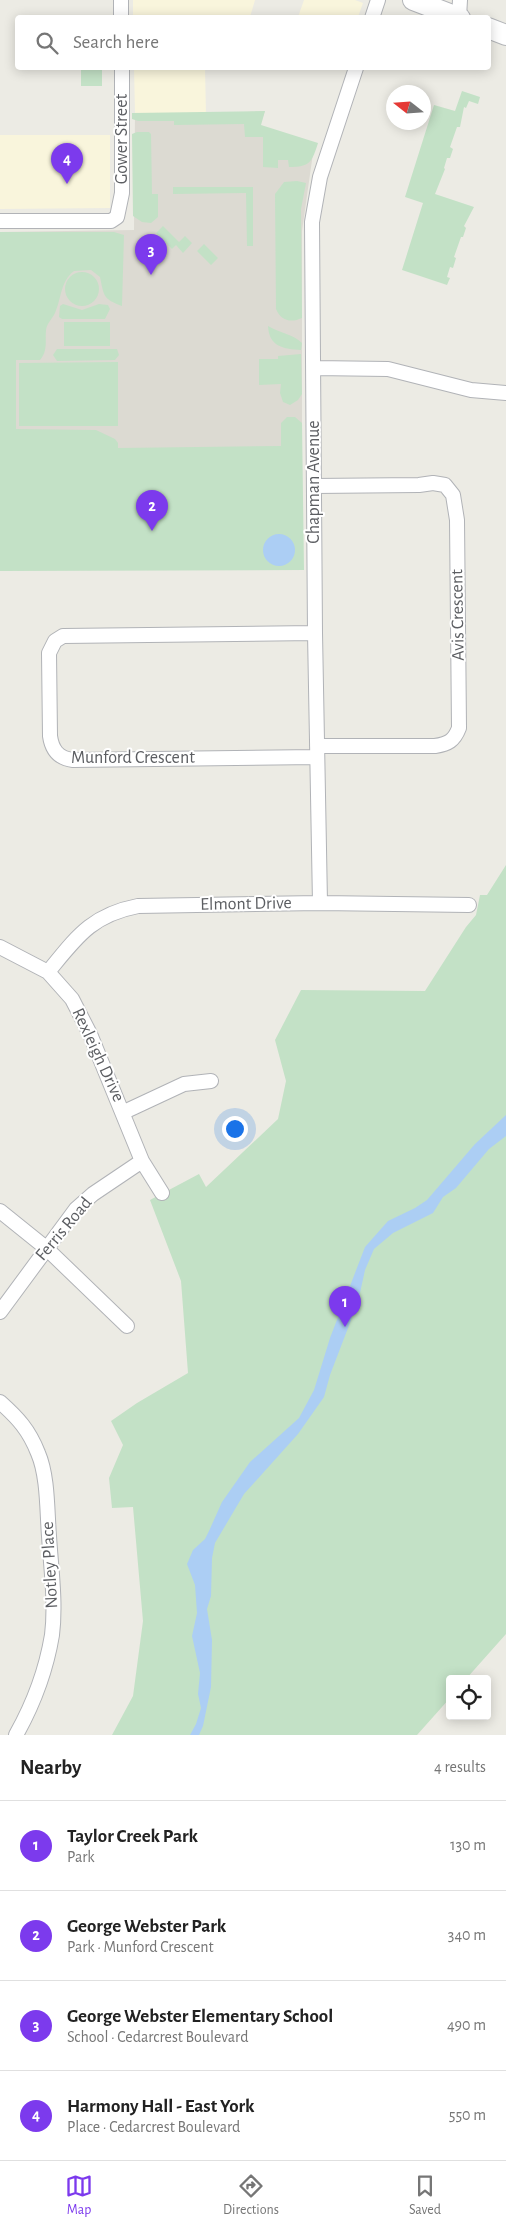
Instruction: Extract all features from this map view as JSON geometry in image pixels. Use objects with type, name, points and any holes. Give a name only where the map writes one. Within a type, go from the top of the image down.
[{"type":"street","points":[[121,0],[121,15]]},
{"type":"street","points":[[373,15],[378,0]]},
{"type":"street","points":[[413,0],[451,15]]},
{"type":"street","points":[[459,15],[460,0]]},
{"type":"street","points":[[491,29],[506,35]]},
{"type":"street","name":"Gower Street","points":[[0,221],[111,221],[117,217],[120,211],[122,193],[122,70]]},
{"type":"street","name":"Chapman Avenue","points":[[320,903],[315,632],[312,222],[320,177],[355,70]]},
{"type":"street","points":[[314,368],[388,369],[471,390],[506,393]]},
{"type":"street","name":"Avis Crescent","points":[[314,486],[419,485],[433,483],[445,485],[453,494],[456,503],[458,629],[459,728],[455,738],[447,744],[435,746],[318,752]]},
{"type":"street","name":"Munford Crescent","points":[[315,632],[63,636],[55,641],[50,653],[50,736],[52,745],[59,756],[73,760],[318,752]]},
{"type":"street","name":"Elmont Drive","points":[[48,972],[85,930],[108,915],[138,906],[320,903],[469,904]]},
{"type":"street","name":"Rexleigh Drive","points":[[0,947],[48,972],[78,1009],[124,1112],[142,1161],[162,1193]]},
{"type":"street","points":[[124,1112],[184,1084],[211,1081]]},
{"type":"street","name":"Ferris Road","points":[[0,1312],[76,1209],[99,1190],[142,1161]]},
{"type":"street","points":[[0,1211],[46,1248],[127,1326]]},
{"type":"street","name":"Notley Place","points":[[0,1402],[20,1419],[39,1454],[46,1493],[53,1594],[52,1634],[43,1676],[31,1708],[16,1735]]},
{"type":"shaded area","points":[[133,0],[255,0],[251,15],[133,15]]},
{"type":"shaded area","points":[[304,0],[355,0],[363,3],[359,15],[299,15]]},
{"type":"shaded area","points":[[134,70],[205,70],[206,114],[135,113]]},
{"type":"shaded area","points":[[265,111],[259,128],[314,146],[302,231],[302,459],[0,486],[0,232],[134,230],[135,113],[206,114]]},
{"type":"shaded area","points":[[0,135],[110,135],[110,208],[0,209]]},
{"type":"green space","points":[[81,70],[102,70],[102,86],[81,86]]},
{"type":"green space","points":[[462,91],[480,97],[478,104],[469,101],[466,108],[464,107],[460,127],[457,127],[450,147],[453,149],[450,158],[447,158],[445,169],[435,194],[474,207],[464,226],[466,228],[454,257],[456,258],[453,268],[450,267],[447,277],[450,278],[447,285],[402,270],[423,203],[405,197],[426,130],[431,130],[431,115],[434,105],[455,111]]},
{"type":"green space","points":[[265,111],[261,125],[318,143],[314,155],[309,162],[302,166],[289,167],[288,160],[278,160],[278,168],[263,167],[263,137],[245,137],[244,124],[174,125],[174,121],[138,121],[132,119],[132,113]]},
{"type":"green space","points":[[149,132],[151,134],[152,194],[158,194],[158,217],[151,223],[142,222],[133,216],[132,134]]},
{"type":"green space","points":[[297,181],[306,183],[301,209],[302,318],[290,321],[281,316],[276,309],[275,194],[284,182]]},
{"type":"green space","points":[[173,187],[253,187],[253,246],[247,246],[246,193],[173,194]]},
{"type":"green space","points":[[163,226],[179,242],[185,236],[192,243],[183,253],[176,245],[172,249],[156,233]]},
{"type":"green space","points":[[0,232],[114,232],[124,235],[122,306],[105,296],[100,277],[91,270],[74,271],[66,280],[55,313],[48,323],[43,356],[40,360],[16,360],[16,429],[96,430],[115,439],[118,443],[118,448],[281,446],[281,423],[287,417],[295,417],[302,423],[304,570],[0,571]]},
{"type":"green space","points":[[204,244],[218,258],[211,265],[197,251]]},
{"type":"green space","points":[[82,272],[94,277],[99,289],[94,301],[82,306],[70,301],[65,289],[70,277]]},
{"type":"green space","points":[[63,304],[82,310],[99,304],[108,305],[110,309],[105,319],[62,319],[59,317],[60,306]]},
{"type":"green space","points":[[64,322],[110,322],[110,346],[64,346]]},
{"type":"green space","points":[[268,326],[298,340],[302,343],[301,350],[278,346],[271,338]]},
{"type":"green space","points":[[57,349],[117,349],[119,355],[115,360],[57,361],[53,355]]},
{"type":"green space","points":[[301,354],[302,394],[298,400],[290,405],[283,402],[280,393],[281,384],[259,385],[259,359],[278,359],[278,356]]},
{"type":"green space","points":[[118,362],[118,426],[19,426],[19,363]]},
{"type":"green space","points":[[506,865],[506,1634],[470,1675],[446,1675],[446,1702],[417,1735],[112,1735],[133,1696],[143,1621],[133,1507],[112,1508],[109,1478],[123,1445],[111,1421],[137,1403],[188,1373],[181,1281],[150,1200],[199,1174],[206,1187],[278,1119],[286,1081],[275,1040],[301,990],[425,991],[466,927],[476,915],[480,895],[487,895]]},
{"type":"water","points":[[279,534],[285,535],[290,539],[294,544],[294,556],[290,561],[285,565],[279,566],[273,565],[268,561],[264,556],[263,550],[264,544],[268,539],[273,535]]},
{"type":"water","points":[[506,1115],[506,1136],[489,1149],[456,1188],[443,1197],[433,1213],[393,1233],[374,1249],[365,1270],[358,1302],[330,1375],[324,1397],[298,1434],[244,1494],[215,1543],[212,1558],[211,1596],[207,1609],[212,1640],[211,1687],[203,1726],[199,1735],[190,1735],[201,1708],[198,1694],[200,1673],[192,1636],[197,1613],[195,1585],[187,1564],[193,1550],[205,1539],[222,1502],[250,1462],[299,1418],[314,1390],[330,1338],[365,1247],[388,1221],[427,1200],[475,1144]]},
{"type":"place","name":"Harmony Hall - East York","points":[[67,184]]},
{"type":"place","name":"George Webster Elementary School","points":[[151,275]]},
{"type":"place","name":"George Webster Park","points":[[152,531]]},
{"type":"place","name":"Taylor Creek Park","points":[[345,1327]]}]
